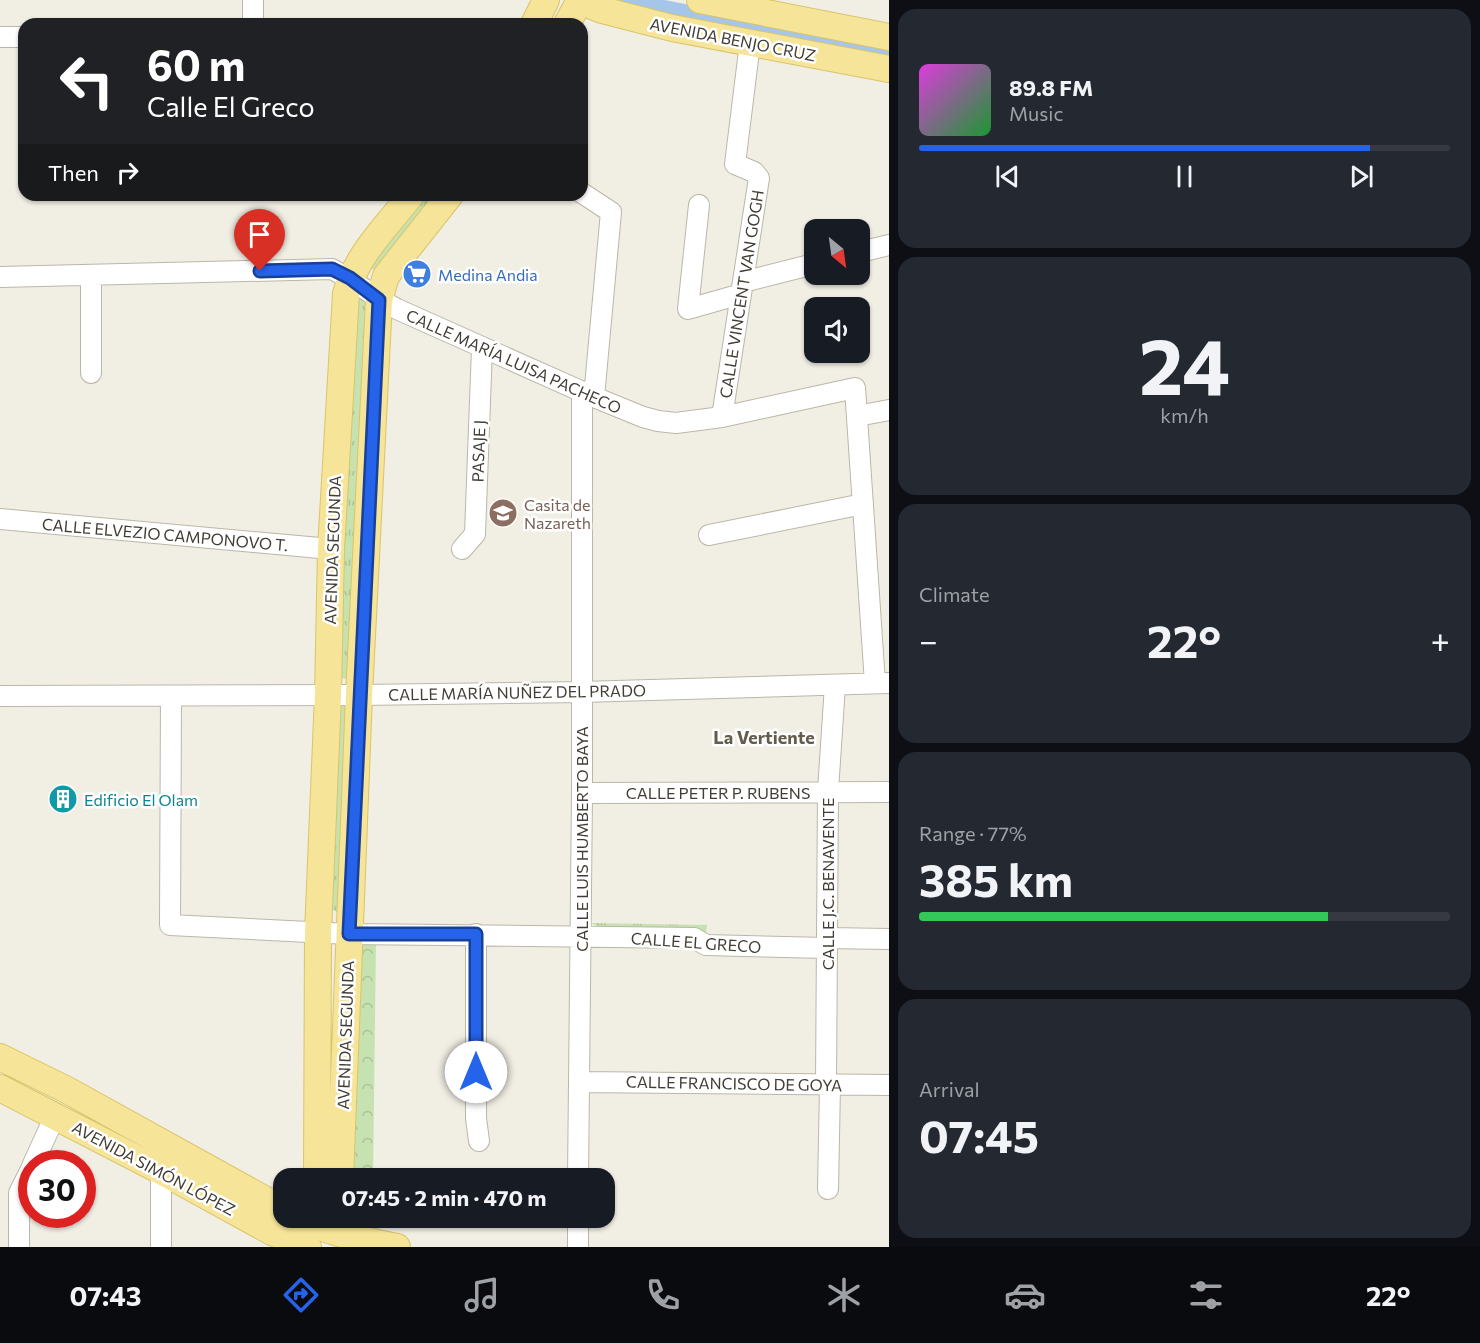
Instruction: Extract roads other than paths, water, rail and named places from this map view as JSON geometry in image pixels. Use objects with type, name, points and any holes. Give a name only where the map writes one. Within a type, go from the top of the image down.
[{"type":"main road","points":[[537,18],[546,0]]},
{"type":"main road","points":[[570,18],[579,0]]},
{"type":"main road","name":"AVENIDA BENJO CRUZ","points":[[579,0],[602,10],[672,28],[889,69]]},
{"type":"main road","name":"AVENIDA BENJO CRUZ","points":[[700,0],[889,37]]},
{"type":"main road","name":"AVENIDA SEGUNDA","points":[[317,1168],[318,933],[328,695],[331,549],[346,294],[350,278],[360,260],[406,201]]},
{"type":"main road","name":"AVENIDA SEGUNDA","points":[[340,1168],[359,695],[379,300],[386,276],[445,201]]},
{"type":"main road","name":"AVENIDA SIMÓN LÓPEZ","points":[[0,1057],[67,1090],[273,1204]]},
{"type":"main road","name":"AVENIDA SIMÓN LÓPEZ","points":[[0,1088],[161,1171],[272,1232],[322,1232],[397,1247]]},
{"type":"street","points":[[253,0],[253,18]]},
{"type":"street","points":[[0,37],[18,37]]},
{"type":"street","name":"CALLE VINCENT VAN GOGH","points":[[722,417],[759,178],[754,172],[735,164],[750,43]]},
{"type":"street","name":"CALLE LUIS HUMBERTO BAYA","points":[[578,1168],[581,692],[588,394],[610,212],[588,197]]},
{"type":"street","points":[[699,205],[688,309],[804,267]]},
{"type":"street","points":[[870,250],[889,245]]},
{"type":"street","name":"CALLE MARÍA LUISA PACHECO","points":[[0,277],[332,269],[350,278],[379,300],[482,348],[643,417],[676,423],[722,417],[855,388],[857,416]]},
{"type":"street","points":[[91,275],[91,373]]},
{"type":"street","name":"PASAJE J","points":[[462,549],[475,534],[482,348]]},
{"type":"street","points":[[882,683],[863,504],[857,416],[889,410]]},
{"type":"street","points":[[709,535],[863,504]]},
{"type":"street","name":"CALLE ELVEZIO CAMPONOVO T.","points":[[0,519],[331,549]]},
{"type":"street","name":"CALLE MARÍA NUÑEZ DEL PRADO","points":[[0,696],[581,692],[882,683]]},
{"type":"street","name":"CALLE J.C. BENAVENTE","points":[[828,1189],[828,791],[835,685]]},
{"type":"street","name":"CALLE EL GRECO","points":[[171,696],[170,925],[349,934],[694,938],[706,945],[827,943],[889,939]]},
{"type":"street","name":"CALLE PETER P. RUBENS","points":[[582,793],[889,792]]},
{"type":"street","points":[[476,934],[478,1141]]},
{"type":"street","name":"CALLE FRANCISCO DE GOYA","points":[[579,1082],[889,1085]]},
{"type":"street","points":[[39,1150],[55,1116]]},
{"type":"street","points":[[161,1171],[161,1247]]},
{"type":"street","points":[[9,1206],[19,1247]]},
{"type":"street","points":[[578,1228],[578,1247]]},
{"type":"waterway","points":[[625,0],[889,51]]},
{"type":"place","name":"Medina Andia","points":[[417,274]]},
{"type":"place","name":"Casita de Nazareth","points":[[503,513]]},
{"type":"place","name":"Edificio El Olam","points":[[63,799]]},
{"type":"district","name":"La Vertiente","points":[[764,737]]}]
